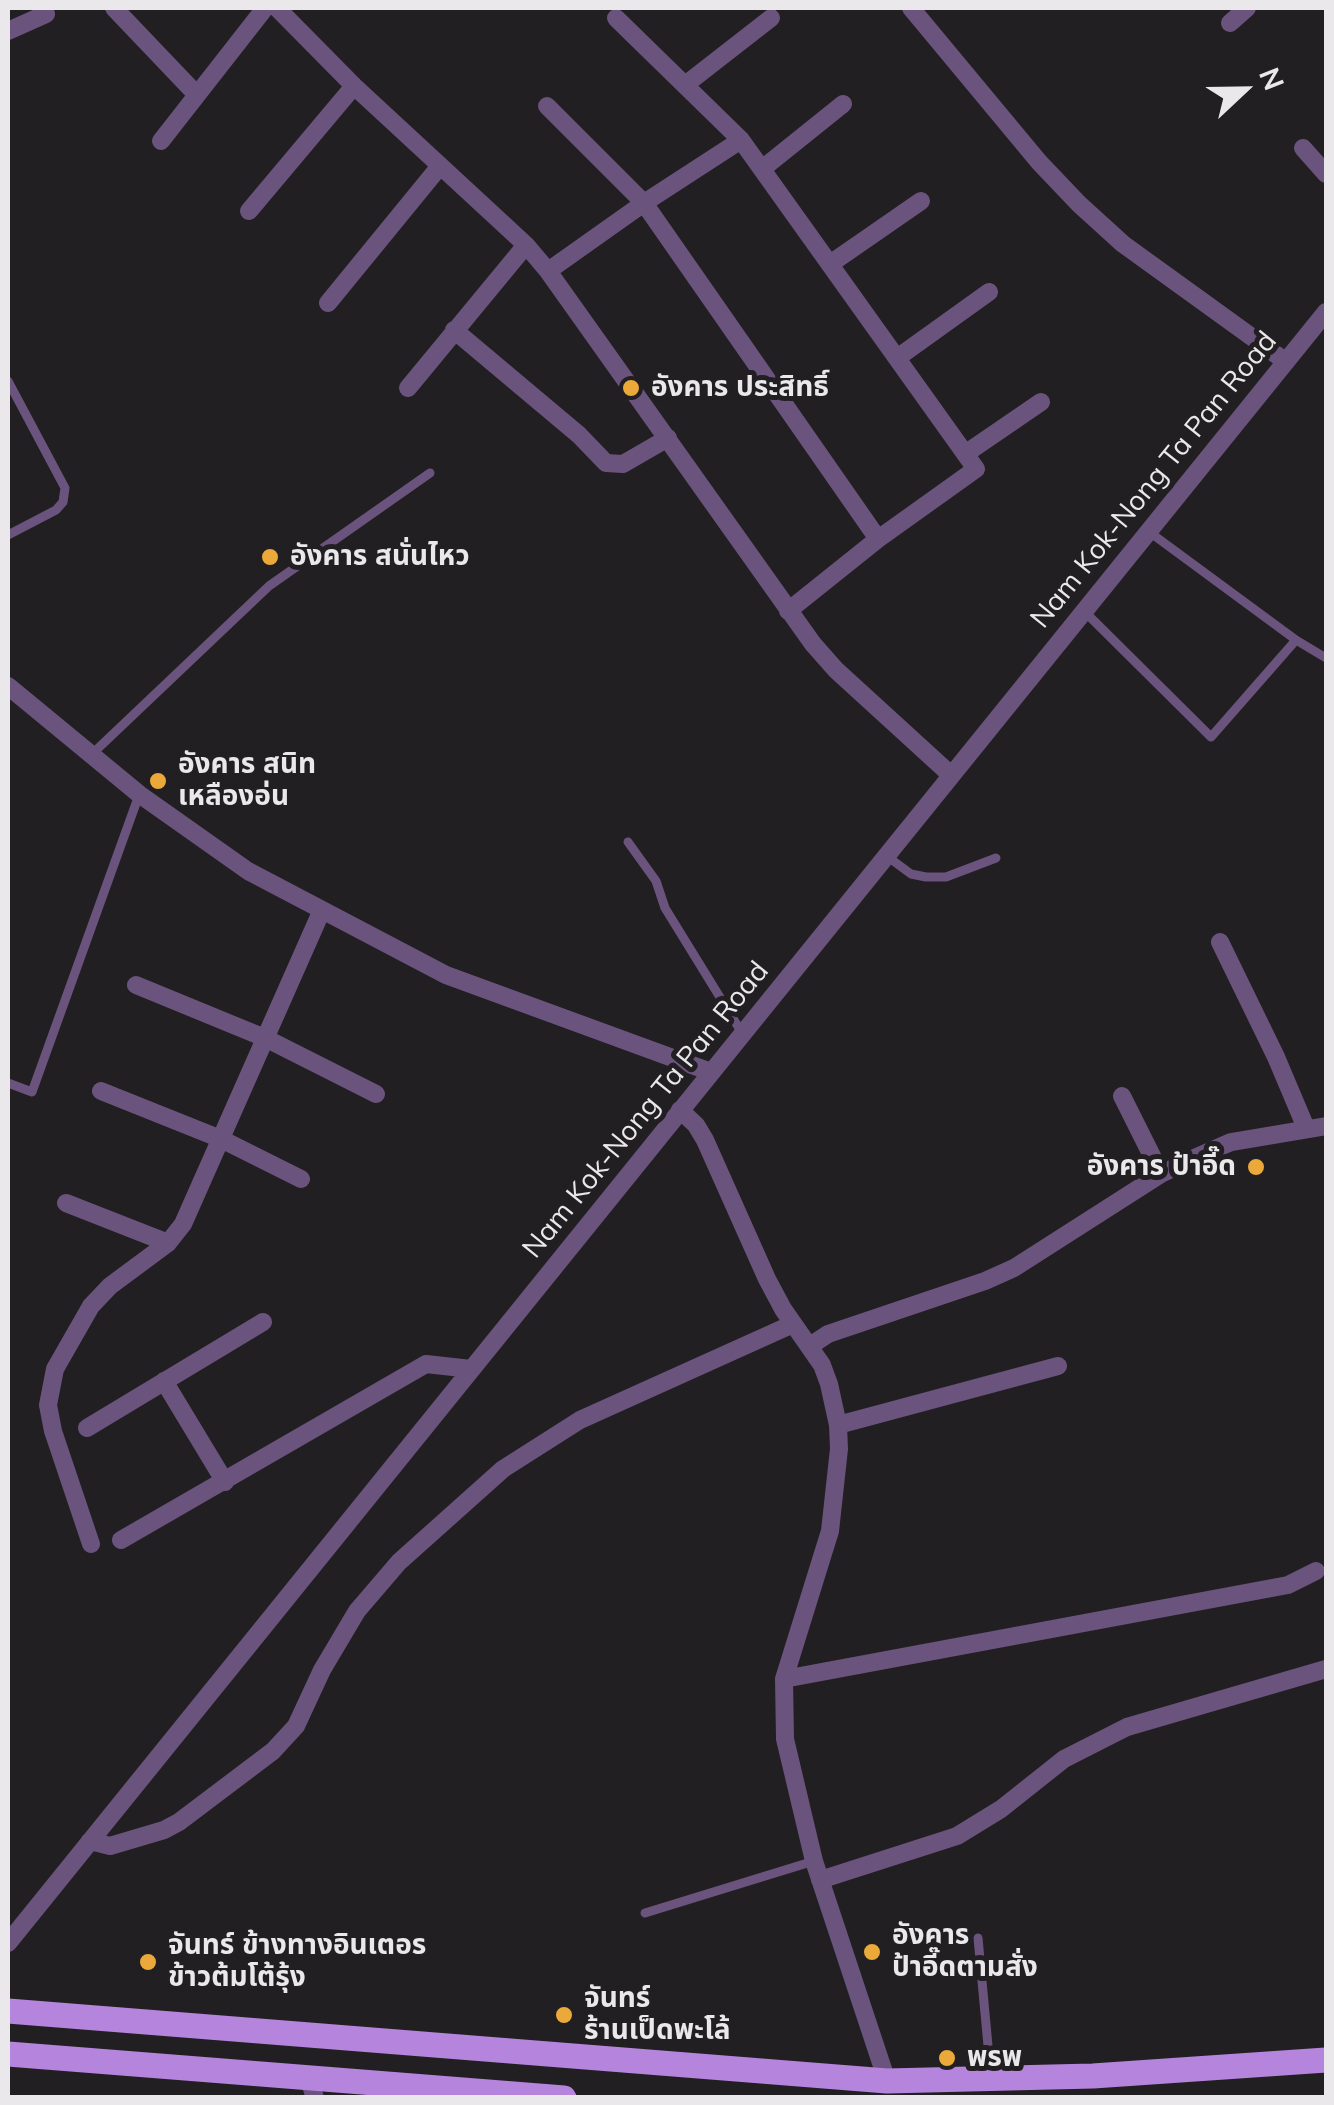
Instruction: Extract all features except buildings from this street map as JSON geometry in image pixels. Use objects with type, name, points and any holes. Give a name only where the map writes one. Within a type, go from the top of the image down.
[{"type":"main road","points":[[8,2011],[888,2082],[991,2080],[1326,2060]]},
{"type":"main road","points":[[8,2054],[312,2087],[564,2098]]},
{"type":"street","points":[[114,8],[197,95]]},
{"type":"street","points":[[161,142],[266,8]]},
{"type":"street","points":[[276,8],[526,245],[668,438],[788,611],[836,670],[951,775]]},
{"type":"street","points":[[911,8],[1039,162],[1079,204],[1123,244],[1285,361]]},
{"type":"street","points":[[1230,23],[1247,8]]},
{"type":"street","points":[[8,31],[46,14]]},
{"type":"street","points":[[616,18],[740,140],[976,469],[878,539],[788,611]]},
{"type":"street","points":[[685,85],[771,18]]},
{"type":"street","points":[[249,212],[354,86]]},
{"type":"street","points":[[762,169],[842,104]]},
{"type":"street","points":[[547,106],[644,203],[878,539]]},
{"type":"street","points":[[548,271],[740,140]]},
{"type":"street","points":[[1303,148],[1326,174]]},
{"type":"street","points":[[328,302],[440,166]]},
{"type":"street","points":[[830,264],[922,201]]},
{"type":"street","points":[[408,388],[526,245]]},
{"type":"street","points":[[897,358],[989,292]]},
{"type":"street","name":"Nam Kok-Nong Ta Pan Road","points":[[8,1943],[1326,312]]},
{"type":"street","points":[[454,330],[564,422],[606,464],[623,464],[668,438]]},
{"type":"street","points":[[965,454],[1041,402]]},
{"type":"street","points":[[8,686],[140,794],[248,871],[446,975],[712,1072]]},
{"type":"street","points":[[91,1544],[53,1431],[48,1405],[55,1369],[91,1306],[110,1286],[168,1243],[183,1224],[322,910]]},
{"type":"street","points":[[1220,942],[1306,1128]]},
{"type":"street","points":[[136,985],[265,1038],[376,1094]]},
{"type":"street","points":[[101,1091],[221,1138],[301,1179]]},
{"type":"street","points":[[1122,1096],[1161,1174]]},
{"type":"street","points":[[680,1110],[705,1140],[768,1279],[830,1384],[839,1449],[830,1531],[784,1679],[784,1740],[814,1861],[888,2082]]},
{"type":"street","points":[[810,1346],[828,1334],[1014,1268],[1161,1174],[1232,1142],[1326,1126]]},
{"type":"street","points":[[66,1203],[168,1243]]},
{"type":"street","points":[[87,1428],[263,1322]]},
{"type":"street","points":[[90,1840],[110,1846],[164,1830],[272,1752],[296,1726],[322,1670],[357,1611],[398,1562],[503,1469],[580,1420],[794,1324]]},
{"type":"street","points":[[122,1540],[426,1364],[472,1369]]},
{"type":"street","points":[[838,1425],[1058,1366]]},
{"type":"street","points":[[164,1381],[225,1482]]},
{"type":"street","points":[[784,1679],[1269,1589],[1288,1585],[1316,1571]]},
{"type":"street","points":[[820,1880],[957,1836],[1064,1759],[1127,1727],[1326,1669]]},
{"type":"lane","points":[[8,381],[65,488],[64,502],[56,510],[8,535]]},
{"type":"lane","points":[[91,756],[269,586],[430,473]]},
{"type":"lane","points":[[1148,531],[1326,658]]},
{"type":"lane","points":[[1084,610],[1211,737],[1296,640]]},
{"type":"lane","points":[[8,1083],[32,1092],[140,794]]},
{"type":"lane","points":[[628,842],[656,881],[665,908],[742,1033]]},
{"type":"lane","points":[[888,858],[911,874],[926,877],[946,877],[996,858]]},
{"type":"lane","points":[[645,1913],[814,1861]]},
{"type":"lane","points":[[978,1938],[991,2080]]},
{"type":"place","name":"อังคาร ประสิทธิ์","points":[[631,388]]},
{"type":"place","name":"อังคาร สนั่นไหว","points":[[270,557]]},
{"type":"place","name":"อังคาร สนิท เหลืองอ่น","points":[[158,781]]},
{"type":"place","name":"อังคาร ป้าอี๊ด","points":[[1256,1167]]},
{"type":"place","name":"อังคาร ป้าอี๊ดตามสั่ง","points":[[872,1952]]},
{"type":"place","name":"จันทร์ ข้างทางอินเตอร ข้าวต้มโต้รุ้ง","points":[[148,1962]]},
{"type":"place","name":"จันทร์ ร้านเป็ดพะโล้","points":[[564,2015]]},
{"type":"place","name":"พรพ","points":[[947,2058]]}]
